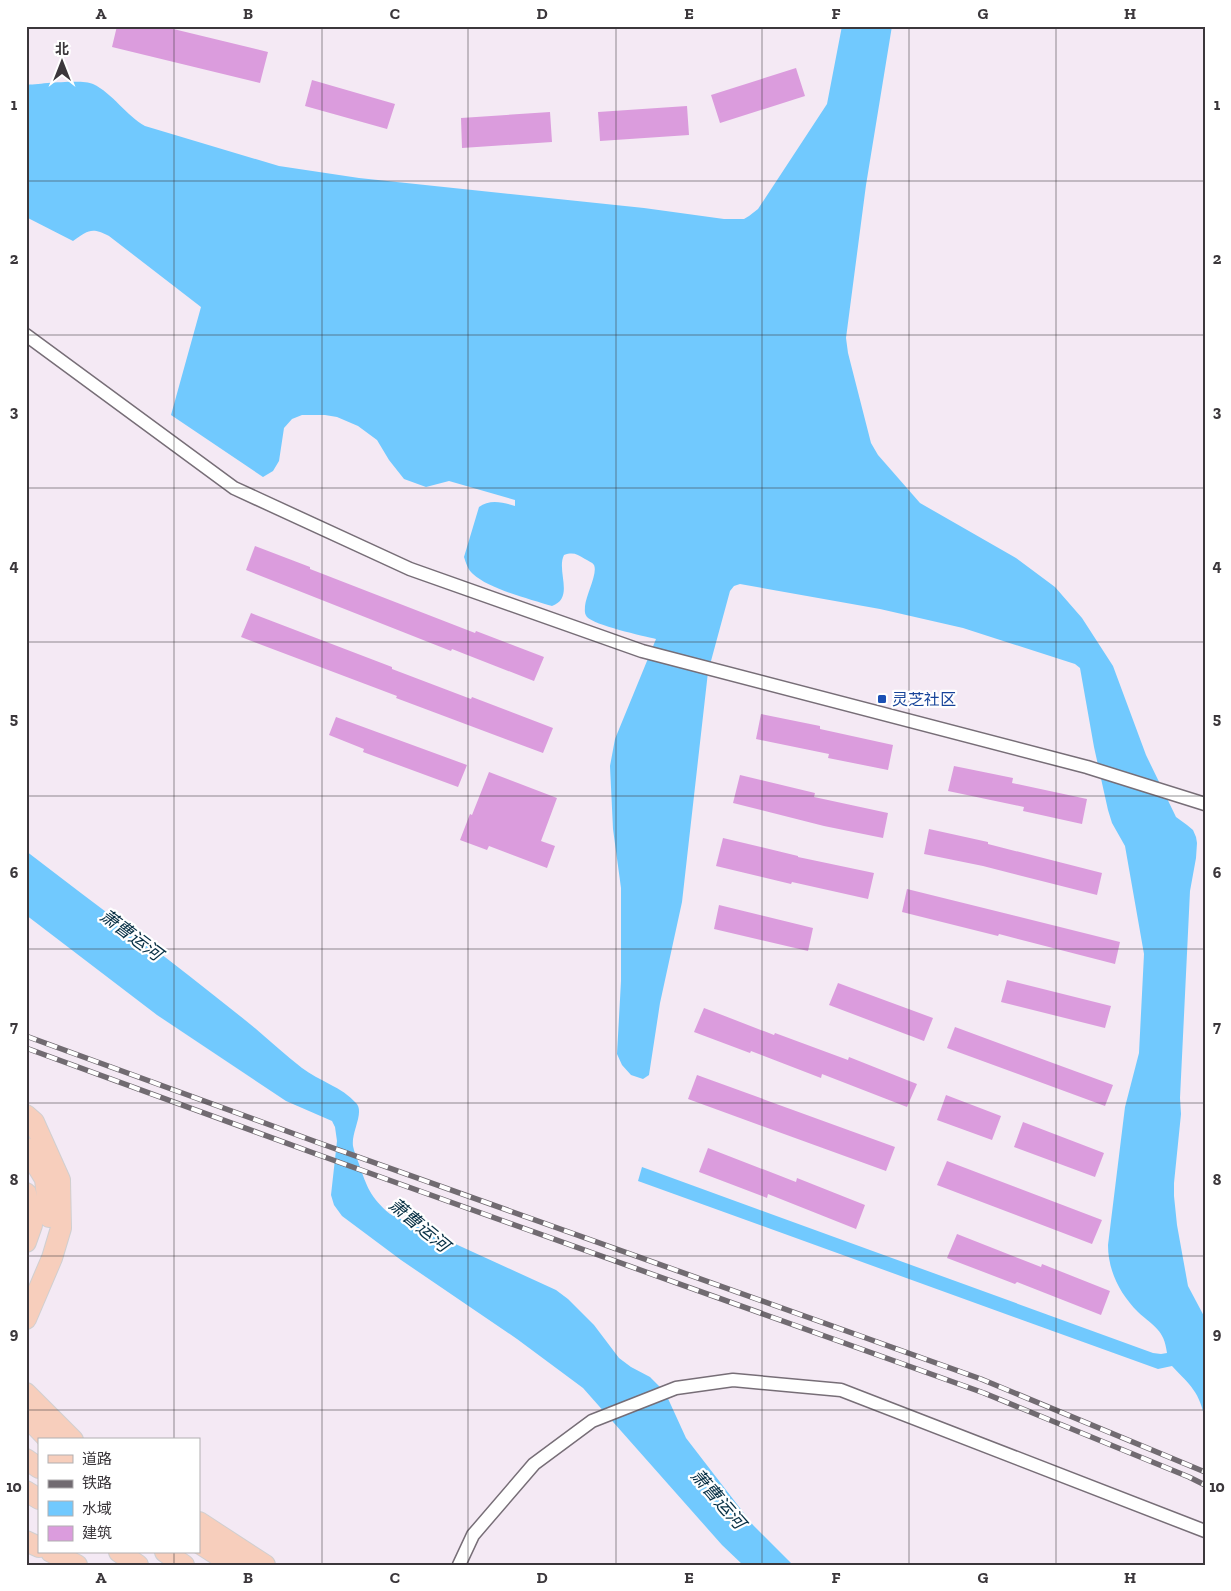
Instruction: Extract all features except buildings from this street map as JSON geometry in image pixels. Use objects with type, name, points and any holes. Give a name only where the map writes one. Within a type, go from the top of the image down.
[{"type":"main road","points":[[26,1115],[34,1122],[60,1180],[60,1228],[52,1258],[26,1319]]},
{"type":"main road","points":[[26,1148],[45,1179],[50,1227],[44,1258],[26,1294]]},
{"type":"main road","points":[[26,1193],[32,1225],[26,1242]]},
{"type":"main road","points":[[26,1393],[71,1438]]},
{"type":"main road","points":[[26,1416],[47,1438]]},
{"type":"main road","points":[[26,1459],[38,1467]]},
{"type":"main road","points":[[26,1490],[38,1498]]},
{"type":"main road","points":[[26,1499],[38,1504]]},
{"type":"main road","points":[[200,1523],[266,1565]]},
{"type":"main road","points":[[26,1541],[38,1546]]},
{"type":"main road","points":[[200,1544],[233,1565]]},
{"type":"main road","points":[[55,1554],[77,1565]]},
{"type":"main road","points":[[122,1554],[138,1565]]},
{"type":"main road","points":[[168,1554],[184,1565]]},
{"type":"street","points":[[26,335],[234,488],[410,569],[642,651],[1088,767],[1205,804]]},
{"type":"street","points":[[459,1565],[473,1535],[534,1464],[592,1422],[676,1388],[733,1380],[841,1390],[1205,1531]]},
{"type":"water","points":[[842,26],[892,26],[866,185],[846,338],[848,353],[871,443],[878,455],[920,503],[1016,558],[1055,587],[1082,618],[1113,666],[1146,755],[1176,817],[1193,830],[1196,837],[1196,858],[1190,891],[1180,1098],[1181,1114],[1174,1196],[1188,1286],[1205,1318],[1205,1420],[1197,1396],[1189,1384],[1172,1366],[1158,1369],[638,1181],[642,1167],[1153,1353],[1167,1353],[1161,1333],[1126,1298],[1116,1282],[1110,1264],[1108,1245],[1125,1107],[1139,1053],[1144,954],[1125,846],[1112,823],[1108,810],[1094,747],[1080,668],[1075,664],[963,628],[880,609],[740,584],[734,586],[730,591],[708,672],[682,902],[660,1003],[649,1075],[643,1079],[631,1075],[622,1065],[617,1054],[621,981],[621,888],[613,829],[610,766],[615,739],[656,639],[608,627],[587,617],[585,606],[595,569],[592,563],[577,555],[564,555],[562,569],[564,591],[559,602],[552,606],[510,593],[480,579],[467,566],[464,557],[479,507],[492,502],[501,502],[515,506],[515,500],[449,481],[426,487],[404,479],[389,460],[377,440],[358,426],[337,417],[302,415],[292,419],[284,428],[279,461],[273,471],[263,477],[171,415],[201,307],[109,236],[98,231],[90,231],[73,241],[26,217],[26,85],[71,82],[93,84],[100,88],[145,126],[279,166],[359,178],[644,208],[724,219],[744,219],[758,209],[827,104]]},
{"type":"water","name":"萧曹运河","points":[[26,851],[218,998],[302,1068],[350,1097],[356,1103],[359,1112],[353,1141],[354,1150],[370,1191],[390,1214],[556,1290],[568,1299],[594,1325],[619,1358],[650,1377],[665,1392],[686,1438],[753,1525],[793,1565],[743,1565],[722,1545],[583,1388],[517,1339],[401,1260],[342,1216],[334,1205],[331,1195],[337,1141],[332,1121],[286,1101],[157,1015],[26,915]]},
{"type":"railway","points":[[26,1036],[322,1144],[981,1379],[1205,1472]]},
{"type":"railway","points":[[26,1048],[984,1393],[1205,1485]]},
{"type":"place","name":"灵芝社区","points":[[882,699]]}]
